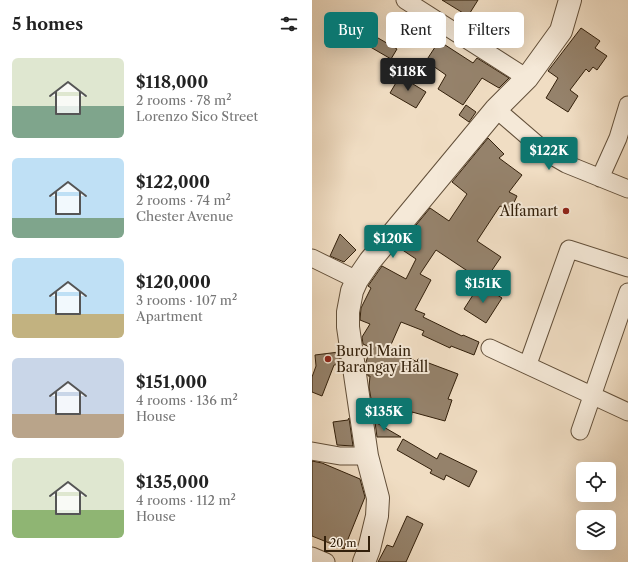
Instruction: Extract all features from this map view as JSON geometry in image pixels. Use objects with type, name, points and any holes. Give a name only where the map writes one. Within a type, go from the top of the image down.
[{"type":"street","points":[[405,0],[527,78]]},
{"type":"street","points":[[364,562],[369,549],[377,516],[378,498],[367,456],[348,327],[349,301],[352,291],[357,280],[370,261],[496,109],[527,78],[561,31],[570,0]]},
{"type":"street","points":[[600,178],[623,140],[628,105]]},
{"type":"street","points":[[496,109],[547,153],[566,164],[628,189]]},
{"type":"street","points":[[528,364],[569,249],[628,268]]},
{"type":"street","points":[[312,258],[357,280]]},
{"type":"street","points":[[580,430],[628,292]]},
{"type":"street","points":[[490,348],[528,364],[628,412]]},
{"type":"street","points":[[312,451],[340,456],[367,456]]},
{"type":"street","points":[[312,556],[326,562]]},
{"type":"building","points":[[442,0],[478,0],[470,12],[462,12]]},
{"type":"building","points":[[581,28],[600,41],[595,48],[607,56],[597,70],[593,67],[589,72],[586,69],[570,90],[578,96],[568,112],[546,98],[558,78],[548,71]]},
{"type":"building","points":[[378,38],[386,43],[386,48],[397,49],[391,59],[372,48],[378,48]]},
{"type":"building","points":[[446,46],[473,63],[477,58],[509,78],[499,88],[482,78],[463,105],[438,89],[446,75],[426,61],[434,48],[446,48]]},
{"type":"building","points":[[400,76],[426,92],[416,108],[390,93]]},
{"type":"building","points":[[466,105],[476,112],[469,122],[459,115]]},
{"type":"building","points":[[488,138],[504,154],[499,158],[522,175],[509,192],[517,196],[510,211],[500,206],[477,241],[501,257],[484,282],[436,250],[420,274],[431,280],[415,310],[425,314],[423,317],[462,336],[463,335],[479,342],[474,355],[451,346],[450,348],[422,335],[424,331],[401,322],[390,347],[417,362],[418,359],[458,374],[448,399],[452,400],[445,421],[412,412],[411,420],[374,416],[369,387],[370,376],[368,376],[366,362],[370,349],[374,349],[363,344],[362,337],[370,324],[360,320],[361,308],[371,288],[368,286],[382,266],[406,279],[416,259],[398,247],[430,208],[449,221],[467,194],[452,182]]},
{"type":"building","points":[[340,234],[356,250],[344,262],[330,256]]},
{"type":"building","points":[[480,284],[502,298],[486,323],[464,309]]},
{"type":"building","points":[[339,352],[341,364],[334,365],[322,396],[312,392],[312,377],[316,366],[315,355]]},
{"type":"building","points":[[349,418],[353,446],[337,445],[333,422],[348,420]]},
{"type":"building","points":[[375,422],[401,437],[377,437]]},
{"type":"building","points":[[403,439],[437,459],[440,453],[477,471],[469,487],[446,475],[444,480],[430,473],[432,470],[397,450]]},
{"type":"building","points":[[312,461],[322,463],[360,479],[365,497],[344,549],[312,536]]},
{"type":"building","points":[[407,516],[423,524],[406,562],[378,562],[387,545],[393,547]]},
{"type":"place","name":"Alfamart","points":[[566,211]]},
{"type":"place","name":"Burol Main Barangay Hall","points":[[328,359]]}]
